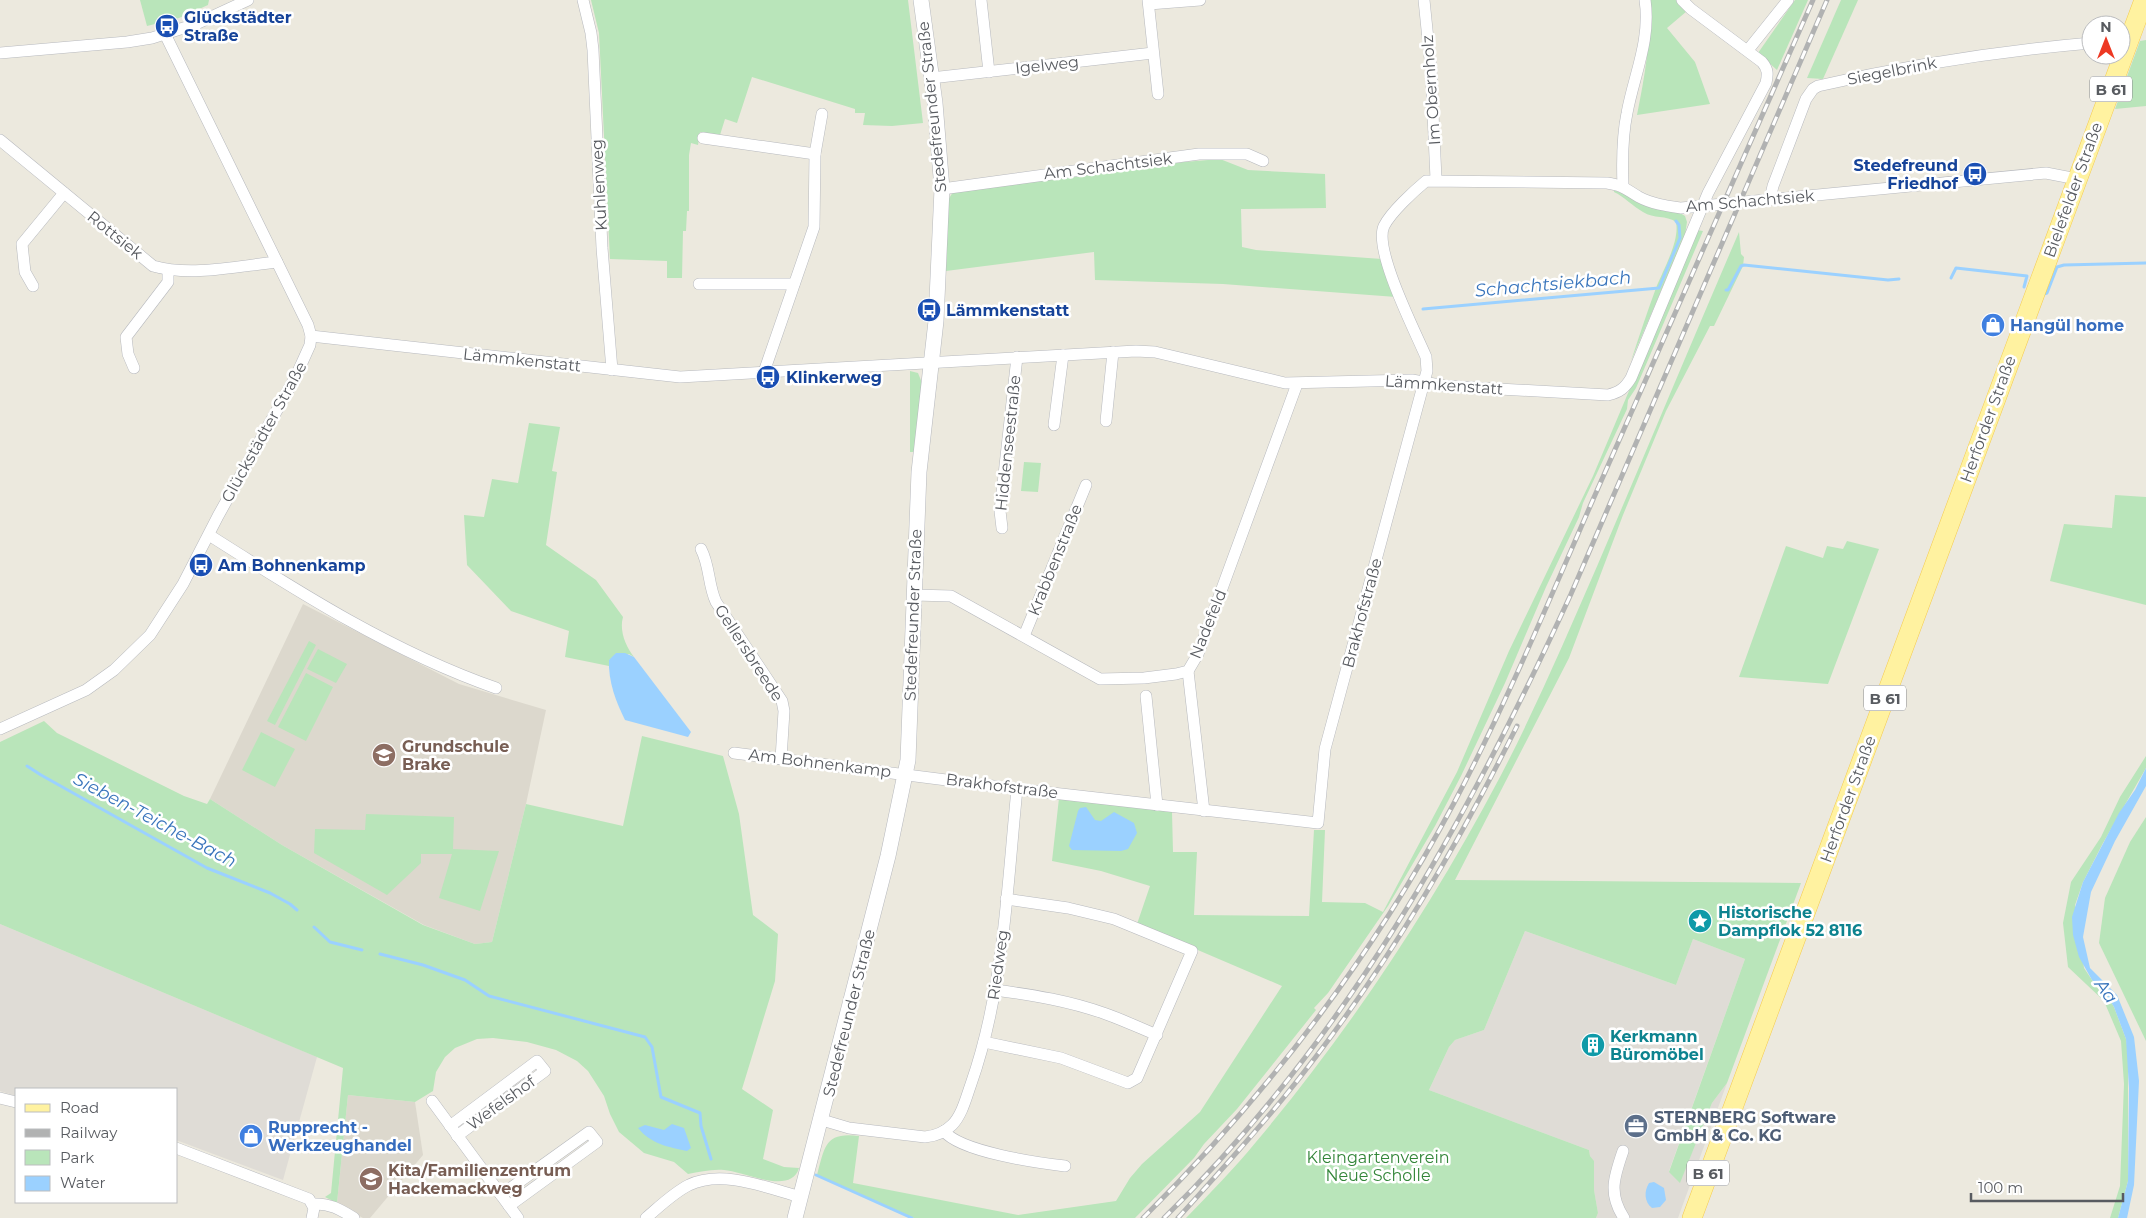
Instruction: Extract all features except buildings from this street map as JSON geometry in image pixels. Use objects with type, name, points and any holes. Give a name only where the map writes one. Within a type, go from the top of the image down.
[{"type":"main road","name":"Bielefelder Straße","points":[[2045,267],[2132,38],[2144,0]]},
{"type":"main road","name":"Herforder Straße","points":[[1692,1218],[2045,267]]},
{"type":"street","points":[[0,53],[127,42],[165,34],[214,16],[248,0]]},
{"type":"street","name":"Kuhlenweg","points":[[584,0],[593,50],[602,248],[612,370]]},
{"type":"street","name":"Stedefreunder Straße","points":[[795,1218],[822,1120],[888,856],[906,774],[909,747],[919,467],[932,363],[947,188],[935,103],[936,77],[922,0]]},
{"type":"street","points":[[981,0],[988,72]]},
{"type":"street","points":[[1158,94],[1148,2],[1200,0]]},
{"type":"street","name":"Im Obernholz","points":[[1424,0],[1431,69],[1431,180]]},
{"type":"street","points":[[1623,186],[1622,146],[1627,112],[1645,41],[1647,26],[1645,0]]},
{"type":"street","points":[[1682,0],[1748,50],[1767,69],[1766,83],[1702,207]]},
{"type":"street","points":[[1748,50],[1788,0]]},
{"type":"street","points":[[165,34],[308,325],[311,336]]},
{"type":"street","name":"Siegelbrink","points":[[1770,199],[1773,186],[1806,99],[1813,89],[1818,86],[1878,72],[1964,57],[2081,44]]},
{"type":"street","name":"Igelweg","points":[[936,77],[1153,53]]},
{"type":"street","points":[[764,372],[814,227],[815,154],[822,114]]},
{"type":"street","points":[[703,138],[815,154]]},
{"type":"street","name":"Rottsiek","points":[[0,140],[153,266],[168,270],[186,271],[277,262]]},
{"type":"street","name":"Am Schachtsiek","points":[[947,188],[1200,154],[1247,154],[1263,161]]},
{"type":"street","name":"Am Schachtsiek","points":[[1431,180],[1607,183],[1623,186],[1640,197],[1659,204],[1681,208],[2046,173],[2077,179]]},
{"type":"street","name":"Brakhofstraße","points":[[906,774],[1017,789],[1318,823],[1325,749],[1427,371],[1426,357],[1384,258],[1382,244],[1384,227],[1388,219],[1431,180]]},
{"type":"street","points":[[33,286],[25,272],[22,244],[64,194]]},
{"type":"street","name":"Lämmkenstatt","points":[[311,336],[680,376],[1113,352],[1155,352],[1285,383],[1412,380],[1445,386],[1608,395],[1618,393],[1625,388],[1631,378],[1702,207]]},
{"type":"street","points":[[134,368],[128,354],[126,337],[168,282],[168,270]]},
{"type":"street","points":[[699,284],[794,284]]},
{"type":"street","name":"Glückstädter Straße","points":[[0,729],[86,690],[107,676],[138,648],[159,623],[296,376],[308,351],[311,336]]},
{"type":"street","points":[[1106,421],[1113,352]]},
{"type":"street","points":[[1054,425],[1063,355]]},
{"type":"street","name":"Hiddenseestraße","points":[[1002,528],[1001,502],[1017,357]]},
{"type":"street","name":"Nadefeld","points":[[914,595],[950,596],[1100,678],[1144,678],[1188,671],[1198,654],[1298,384]]},
{"type":"street","name":"Krabbenstraße","points":[[1024,636],[1086,485]]},
{"type":"street","points":[[209,535],[306,596],[407,651],[452,672],[496,688]]},
{"type":"street","name":"Gellersbreede","points":[[701,549],[707,562],[712,592],[716,602],[782,700],[784,711],[780,759]]},
{"type":"street","points":[[1188,671],[1204,811]]},
{"type":"street","points":[[1146,696],[1157,805]]},
{"type":"street","name":"Am Bohnenkamp","points":[[734,753],[906,774]]},
{"type":"street","name":"Riedweg","points":[[944,1131],[953,1124],[961,1110],[984,1042],[995,990],[1017,789]]},
{"type":"street","points":[[984,1042],[1061,1058],[1128,1083],[1137,1078],[1192,951],[1114,920],[1068,908],[1006,898]]},
{"type":"street","points":[[995,990],[1028,994],[1081,1006],[1107,1014],[1157,1035]]},
{"type":"street","name":"Wefelshof","points":[[450,1126],[538,1061],[545,1071],[457,1136]]},
{"type":"street","points":[[0,1098],[15,1102]]},
{"type":"street","name":"Wefelshof","points":[[432,1101],[518,1218]]},
{"type":"street","points":[[822,1120],[848,1128],[916,1136],[935,1136],[944,1131],[954,1141],[1024,1161],[1065,1166]]},
{"type":"street","points":[[501,1195],[589,1132],[596,1142],[509,1206]]},
{"type":"street","points":[[178,1149],[304,1197],[314,1204],[333,1206],[354,1218]]},
{"type":"street","points":[[1623,1151],[1614,1179],[1614,1193],[1616,1206],[1624,1218]]},
{"type":"street","points":[[646,1218],[677,1192],[689,1185],[709,1179],[735,1180],[801,1197]]},
{"type":"street","points":[[312,1218],[314,1204]]},
{"type":"shaded area","name":"Grundschule Brake","points":[[303,604],[459,684],[546,710],[526,804],[492,942],[475,944],[424,925],[282,845],[210,799]]},
{"type":"shaded area","points":[[0,924],[317,1057],[283,1180],[178,1141],[178,1088],[15,1088],[15,1096],[0,1091]]},
{"type":"shaded area","points":[[1525,931],[1676,985],[1693,939],[1745,959],[1669,1171],[1680,1182],[1712,1103],[1727,1083],[1678,1218],[1596,1218],[1598,1213],[1594,1190],[1594,1162],[1589,1150],[1429,1090],[1449,1047],[1455,1040],[1484,1030]]},
{"type":"shaded area","name":"Kita/Familienzentrum Hackemackweg","points":[[348,1095],[415,1102],[423,1155],[370,1218],[363,1218],[337,1203]]},
{"type":"green space","points":[[140,0],[209,0],[208,5],[179,18],[147,26]]},
{"type":"green space","points":[[591,0],[908,0],[923,123],[892,126],[863,125],[865,113],[855,113],[855,109],[752,77],[737,123],[725,119],[720,135],[700,132],[698,145],[691,143],[689,155],[689,211],[687,211],[686,231],[683,231],[682,278],[667,278],[667,261],[610,259],[599,33]]},
{"type":"green space","points":[[1649,0],[1676,0],[1687,11],[1667,28],[1695,62],[1710,104],[1637,115],[1647,58]]},
{"type":"green space","points":[[1795,0],[1808,0],[1777,70],[1758,53]]},
{"type":"green space","points":[[1841,0],[1858,0],[1823,79],[1807,78]]},
{"type":"green space","points":[[2146,40],[2146,106],[2115,109],[2140,41]]},
{"type":"green space","points":[[1220,159],[1248,170],[1325,174],[1326,208],[1241,209],[1242,247],[1256,250],[1382,259],[1396,297],[1223,284],[1095,280],[1094,252],[946,271],[948,200],[953,192],[1160,164]]},
{"type":"green space","points":[[1614,190],[1657,208],[1680,213],[1685,216],[1687,222],[1685,235],[1631,361],[1646,315],[1676,238],[1677,230],[1676,222],[1668,218],[1651,216],[1639,210],[1614,192]]},
{"type":"green space","points":[[1697,230],[1703,231],[1636,388],[1628,400],[1627,409],[1583,503],[1579,517],[1546,587],[1505,683],[1435,826],[1388,906],[1328,993],[1314,1008],[1316,1010],[1237,1109],[1204,1144],[1194,1158],[1135,1218],[914,1218],[817,1175],[828,1143],[839,1136],[848,1135],[859,1136],[853,1183],[1018,1215],[1116,1201],[1130,1178],[1142,1164],[1200,1112],[1282,986],[1137,924],[1150,886],[1101,871],[1052,861],[1059,798],[1172,812],[1173,852],[1197,852],[1194,915],[1309,916],[1314,830],[1325,830],[1322,902],[1365,903],[1383,912],[1457,772],[1509,651],[1593,476]]},
{"type":"green space","name":"Kleingartenverein Neue Scholle","points":[[1739,232],[1741,254],[1744,257],[1743,266],[1714,326],[1710,326],[1666,411],[1623,515],[1569,658],[1455,880],[1801,883],[1727,1083],[1712,1103],[1680,1183],[1669,1172],[1745,959],[1693,939],[1676,985],[1525,931],[1484,1030],[1455,1040],[1449,1047],[1429,1090],[1589,1150],[1590,1156],[1594,1161],[1594,1190],[1598,1213],[1596,1218],[1186,1218],[1248,1152],[1291,1099],[1357,1011],[1418,920],[1474,825],[1526,725],[1551,671]]},
{"type":"green space","points":[[910,371],[918,373],[922,383],[914,452],[910,452]]},
{"type":"green space","points":[[529,423],[560,427],[552,471],[557,472],[546,545],[596,580],[623,617],[622,628],[624,638],[634,657],[629,654],[609,660],[609,666],[565,657],[569,631],[511,611],[467,565],[464,515],[484,517],[492,479],[518,483]]},
{"type":"green space","points":[[1024,462],[1041,463],[1038,492],[1021,491]]},
{"type":"green space","points":[[2115,495],[2146,497],[2146,605],[2050,581],[2064,524],[2112,528]]},
{"type":"green space","points":[[1847,541],[1879,549],[1828,684],[1739,677],[1786,546],[1823,558],[1827,546],[1843,549]]},
{"type":"green space","points":[[309,641],[316,645],[275,725],[267,721]]},
{"type":"green space","points":[[318,649],[347,664],[336,683],[307,669]]},
{"type":"green space","points":[[306,673],[333,687],[306,741],[278,727]]},
{"type":"green space","points":[[44,721],[57,733],[184,796],[207,804],[210,799],[282,845],[423,925],[475,944],[492,942],[526,804],[623,826],[642,736],[723,756],[739,814],[753,915],[778,934],[775,981],[742,1089],[773,1110],[763,1159],[784,1167],[799,1168],[794,1176],[787,1180],[777,1181],[724,1170],[710,1170],[688,1174],[674,1162],[644,1153],[619,1132],[604,1096],[588,1071],[577,1061],[556,1050],[527,1042],[493,1038],[477,1039],[455,1048],[445,1057],[436,1072],[433,1091],[415,1102],[348,1095],[337,1203],[325,1197],[331,1193],[343,1068],[0,924],[0,742]]},
{"type":"green space","points":[[261,732],[295,749],[275,787],[242,770]]},
{"type":"green space","points":[[2146,756],[2146,768],[2103,843],[2083,882],[2075,905],[2084,968],[2092,980],[2101,986],[2114,1007],[2126,1039],[2128,1051],[2128,1181],[2118,1218],[2110,1218],[2120,1186],[2124,1084],[2121,1041],[2104,1001],[2068,967],[2063,923],[2071,882],[2101,837],[2120,797]]},
{"type":"green space","points":[[366,814],[454,817],[453,849],[499,851],[480,911],[439,898],[452,854],[421,854],[421,863],[387,895],[314,853],[315,829],[365,830]]},
{"type":"green space","points":[[2146,817],[2146,1041],[2099,943],[2105,898],[2130,842]]},
{"type":"water","points":[[616,653],[625,653],[634,657],[691,732],[688,737],[625,720],[616,699],[610,676],[609,660]]},
{"type":"water","name":"Aa","points":[[2146,768],[2146,786],[2115,841],[2091,892],[2083,937],[2090,968],[2117,995],[2134,1037],[2139,1081],[2134,1185],[2127,1218],[2118,1218],[2128,1181],[2129,1088],[2126,1039],[2114,1007],[2101,986],[2092,980],[2079,957],[2073,935],[2072,917],[2083,882],[2119,813],[2135,790]]},
{"type":"water","points":[[1086,807],[1095,820],[1101,821],[1114,812],[1134,823],[1137,833],[1128,849],[1121,851],[1072,850],[1069,846],[1078,811],[1080,808]]},
{"type":"water","points":[[672,1124],[684,1128],[691,1148],[687,1151],[654,1141],[638,1128],[645,1125],[664,1130]]},
{"type":"water","points":[[1654,1182],[1664,1188],[1666,1200],[1660,1207],[1652,1208],[1646,1200],[1646,1189],[1649,1183]]},
{"type":"waterway","name":"Schachtsiekbach","points":[[1423,309],[1659,288],[1680,238],[1679,225],[1676,221]]},
{"type":"waterway","name":"Schachtsiekbach","points":[[2044,294],[2047,293],[2057,267],[2064,265],[2146,263]]},
{"type":"waterway","name":"Schachtsiekbach","points":[[1726,290],[1728,290],[1741,266],[1744,265],[1888,280],[1899,279]]},
{"type":"waterway","name":"Schachtsiekbach","points":[[1951,278],[1956,268],[2027,276],[2024,287]]},
{"type":"waterway","name":"Sieben-Teiche-Bach","points":[[27,766],[207,868],[270,893],[297,910]]},
{"type":"waterway","name":"Sieben-Teiche-Bach","points":[[314,927],[330,942],[362,950]]},
{"type":"waterway","name":"Sieben-Teiche-Bach","points":[[380,954],[423,965],[465,980],[489,996],[645,1037],[652,1047],[661,1097],[700,1113],[701,1126],[711,1159]]},
{"type":"waterway","name":"Sieben-Teiche-Bach","points":[[816,1175],[912,1218]]},
{"type":"railway","points":[[1143,1218],[1232,1123],[1314,1022],[1389,915],[1454,803],[1495,721],[1533,638],[1813,0]]},
{"type":"railway","points":[[1164,1218],[1229,1149],[1290,1078],[1345,1003],[1396,925],[1444,845],[1489,763],[1571,594],[1827,0]]},
{"type":"railway","points":[[1178,1218],[1272,1112],[1351,1009],[1382,964],[1439,871],[1517,726]]},
{"type":"place","name":"Glückstädter Straße","points":[[167,26]]},
{"type":"place","name":"Stedefreund Friedhof","points":[[1975,174]]},
{"type":"place","name":"Lämmkenstatt","points":[[929,310]]},
{"type":"place","name":"Hangül home","points":[[1993,325]]},
{"type":"place","name":"Klinkerweg","points":[[768,377]]},
{"type":"place","name":"Am Bohnenkamp","points":[[201,565]]},
{"type":"place","name":"Grundschule Brake","points":[[384,755]]},
{"type":"place","name":"Historische Dampflok 52 8116","points":[[1700,921]]},
{"type":"place","name":"Kerkmann Büromöbel","points":[[1593,1045]]},
{"type":"place","name":"STERNBERG Software GmbH & Co. KG","points":[[1636,1126]]},
{"type":"place","name":"Rupprecht - Werkzeughandel","points":[[251,1136]]},
{"type":"place","name":"Kita/Familienzentrum Hackemackweg","points":[[371,1179]]}]
